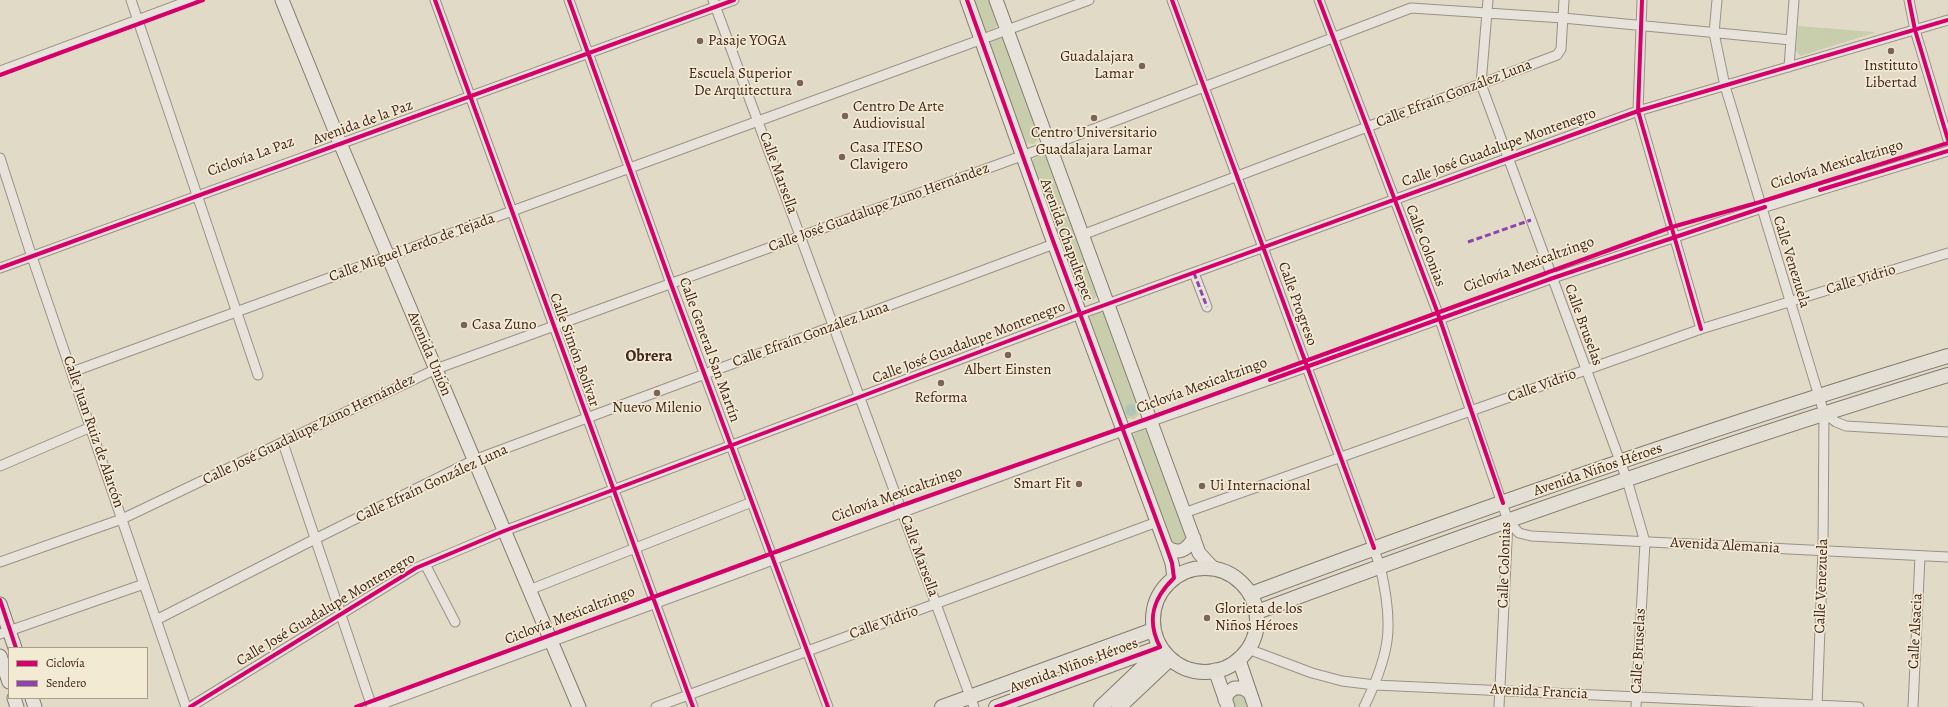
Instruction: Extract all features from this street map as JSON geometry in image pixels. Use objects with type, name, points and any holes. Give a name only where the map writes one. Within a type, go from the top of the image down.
[{"type":"main road","name":"Avenida Niños Héroes","points":[[1251,594],[1374,548],[1620,462],[1819,395],[1948,356]]},
{"type":"main road","name":"Avenida Niños Héroes","points":[[1257,612],[1380,566],[1627,480],[1824,413],[1948,375]]},
{"type":"main road","points":[[1213,568],[1235,577],[1244,585],[1251,594],[1257,612],[1257,624],[1254,637],[1248,649],[1239,660],[1226,667],[1215,670],[1200,671],[1189,669],[1164,652],[1153,630],[1152,615],[1156,601],[1163,588],[1174,578],[1192,569],[1213,568]]},
{"type":"main road","name":"Avenida Niños Héroes","points":[[942,707],[972,702],[1153,630]]},
{"type":"main road","name":"Avenida Niños Héroes","points":[[996,707],[1164,652]]},
{"type":"main road","points":[[1101,707],[1164,652]]},
{"type":"main road","points":[[1119,707],[1164,652]]},
{"type":"street","points":[[131,0],[258,375]]},
{"type":"street","points":[[0,71],[191,0]]},
{"type":"street","name":"Avenida Unión","points":[[282,0],[340,143],[578,707]]},
{"type":"street","name":"Calle Simón Bolívar","points":[[435,0],[511,212],[693,707]]},
{"type":"street","name":"Calle General San Martín","points":[[569,0],[671,284],[828,707]]},
{"type":"street","name":"Avenida de la Paz","points":[[0,268],[588,53],[715,3],[734,0]]},
{"type":"street","name":"Avenida Chapultepec","points":[[967,0],[1024,155],[1054,244],[1166,546],[1172,563],[1174,578]]},
{"type":"street","name":"Avenida Chapultepec","points":[[996,0],[1199,554],[1213,568]]},
{"type":"street","name":"Calle Miguel Lerdo de Tejada","points":[[72,372],[1089,0]]},
{"type":"street","name":"Calle Progreso","points":[[1172,0],[1380,566],[1386,590],[1390,626],[1387,645],[1375,685],[1364,707]]},
{"type":"street","name":"Calle Colonias","points":[[1319,0],[1440,319],[1472,410],[1508,521],[1499,707]]},
{"type":"street","name":"Calle Bruselas","points":[[1488,0],[1481,84],[1627,480],[1645,542],[1636,707]]},
{"type":"street","points":[[1562,18],[1564,0]]},
{"type":"street","points":[[1642,0],[1638,111],[1701,329]]},
{"type":"street","name":"Calle Venezuela","points":[[1717,0],[1714,33],[1724,86],[1824,413],[1823,550],[1817,706]]},
{"type":"street","points":[[1789,67],[1794,0]]},
{"type":"street","points":[[1909,0],[1915,30],[1948,140]]},
{"type":"street","name":"Calle Marsella","points":[[715,3],[802,236],[972,702]]},
{"type":"street","name":"Calle José Guadalupe Zuno Hernández","points":[[0,562],[122,519],[436,369],[1049,146],[1333,38],[1411,4],[1487,13],[1562,18],[1791,40]]},
{"type":"street","name":"Calle Efraín González Luna","points":[[1082,235],[1557,55],[1561,49],[1562,18]]},
{"type":"street","name":"Calle José Guadalupe Montenegro","points":[[190,707],[425,564],[504,530],[1080,314],[1508,157],[1638,111],[1948,20]]},
{"type":"street","points":[[283,443],[373,707],[1124,431],[1553,278],[1762,208],[1948,151]]},
{"type":"street","name":"Calle Juan Ruiz de Alarcón","points":[[0,158],[186,707]]},
{"type":"street","name":"Calle Efraín González Luna","points":[[156,620],[315,538],[474,460],[1054,244]]},
{"type":"street","name":"Calle Vidrio","points":[[1184,513],[1701,329],[1948,253]]},
{"type":"street","points":[[1194,273],[1207,307]]},
{"type":"street","points":[[1824,413],[1836,422],[1846,426],[1948,432]]},
{"type":"street","points":[[0,466],[91,427]]},
{"type":"street","points":[[529,590],[752,502]]},
{"type":"street","name":"Avenida Alemania","points":[[1508,521],[1519,533],[1530,536],[1948,557]]},
{"type":"street","name":"Calle Vidrio","points":[[656,707],[1157,522]]},
{"type":"street","points":[[1166,546],[1174,551],[1183,550],[1187,548],[1194,538]]},
{"type":"street","name":"Calle Alsacia","points":[[1913,707],[1920,556]]},
{"type":"street","points":[[425,564],[455,622]]},
{"type":"street","points":[[5,632],[144,584]]},
{"type":"street","points":[[0,604],[5,632],[14,647]]},
{"type":"street","name":"Avenida Francia","points":[[1248,649],[1312,674],[1342,681],[1375,685],[1859,707]]},
{"type":"street","points":[[0,656],[8,679]]},
{"type":"street","points":[[1239,660],[1255,707]]},
{"type":"street","points":[[1215,670],[1226,704]]},
{"type":"street","points":[[1226,704],[1228,693],[1234,688],[1242,688],[1249,692]]},
{"type":"shaded area","points":[[972,0],[991,0],[998,24],[994,29],[987,31],[982,28]]},
{"type":"shaded area","points":[[1798,26],[1874,33],[1800,56],[1796,51]]},
{"type":"shaded area","points":[[998,37],[1004,38],[1040,137],[1034,144],[1025,143],[989,44],[993,39]]},
{"type":"shaded area","points":[[1041,155],[1047,156],[1098,295],[1092,301],[1086,302],[1080,298],[1031,164],[1033,159]]},
{"type":"shaded area","points":[[1099,311],[1104,313],[1141,412],[1134,419],[1125,418],[1088,321],[1093,313]]},
{"type":"shaded area","points":[[1129,404],[1133,404],[1137,410],[1133,416],[1129,416],[1125,412],[1125,408]]},
{"type":"shaded area","points":[[1142,429],[1148,431],[1189,541],[1173,549],[1132,437],[1136,432]]},
{"type":"shaded area","points":[[1243,692],[1249,707],[1233,707],[1230,695]]},
{"type":"marked path","points":[[1468,242],[1531,220]]},
{"type":"marked path","points":[[1194,273],[1207,307]]},
{"type":"cycle path","points":[[0,75],[203,0]]},
{"type":"cycle path","points":[[435,0],[693,707]]},
{"type":"cycle path","points":[[569,0],[671,284],[828,707]]},
{"type":"cycle path","points":[[0,268],[734,0]]},
{"type":"cycle path","points":[[967,0],[1052,238],[1166,546],[1172,563],[1174,578],[1161,593],[1154,610],[1153,628],[1160,647],[996,707]]},
{"type":"cycle path","points":[[1172,0],[1374,548]]},
{"type":"cycle path","points":[[1319,0],[1437,311],[1503,503]]},
{"type":"cycle path","points":[[1642,0],[1638,111],[1701,329]]},
{"type":"cycle path","points":[[1909,0],[1915,30],[1948,140]]},
{"type":"cycle path","points":[[190,707],[416,568],[504,531],[1080,314],[1638,111],[1948,20]]},
{"type":"cycle path","name":"Ciclovía Mexicaltzingo","points":[[356,707],[900,506],[1122,428],[1672,227],[1760,202],[1948,143]]},
{"type":"cycle path","points":[[1820,190],[1948,151]]},
{"type":"cycle path","points":[[1270,380],[1553,278],[1765,207]]},
{"type":"cycle path","points":[[0,600],[16,647]]},
{"type":"place","name":"Pasaje YOGA","points":[[700,41]]},
{"type":"place","name":"Instituto Libertad","points":[[1891,51]]},
{"type":"place","name":"Guadalajara Lamar","points":[[1142,66]]},
{"type":"place","name":"Escuela Superior De Arquitectura","points":[[800,83]]},
{"type":"place","name":"Centro De Arte Audiovisual","points":[[845,116]]},
{"type":"place","name":"Centro Universitario Guadalajara Lamar","points":[[1094,118]]},
{"type":"place","name":"Casa ITESO Clavigero","points":[[842,157]]},
{"type":"place","name":"Casa Zuno","points":[[464,325]]},
{"type":"place","name":"Albert Einsten","points":[[1008,355]]},
{"type":"place","name":"Reforma","points":[[941,383]]},
{"type":"place","name":"Nuevo Milenio","points":[[657,393]]},
{"type":"place","name":"Smart Fit","points":[[1079,484]]},
{"type":"place","name":"Ui Internacional","points":[[1202,486]]},
{"type":"place","name":"Glorieta de los Niños Héroes","points":[[1207,618]]},
{"type":"district","name":"Obrera","points":[[649,357]]}]
